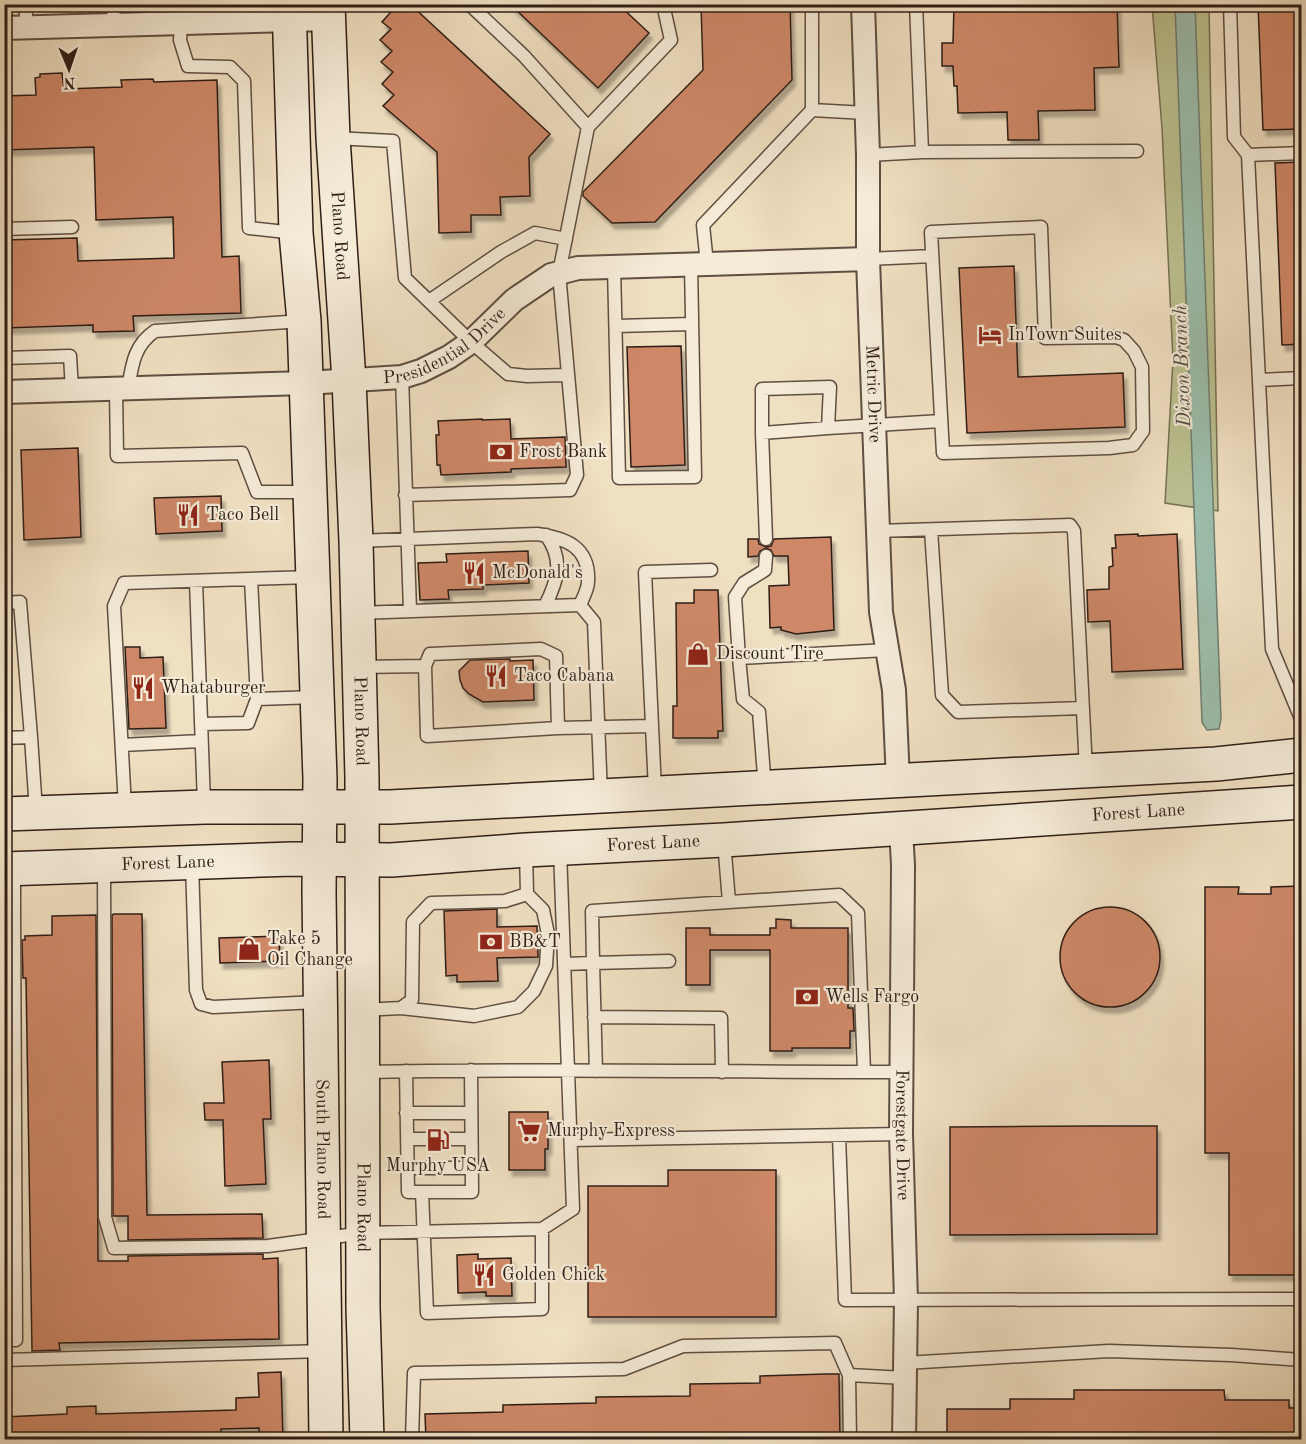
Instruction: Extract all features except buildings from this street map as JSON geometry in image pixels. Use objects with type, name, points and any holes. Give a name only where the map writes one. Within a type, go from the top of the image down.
[{"type":"main road","name":"Plano Road","points":[[328,12],[356,541],[362,807],[363,1308],[367,1440]]},
{"type":"main road","points":[[289,13],[296,233],[304,321],[313,577],[320,806],[318,858]]},
{"type":"main road","points":[[20,813],[205,807],[390,807],[1216,764],[1302,755]]},
{"type":"main road","points":[[898,781],[901,829]]},
{"type":"main road","name":"Forest Lane","points":[[9,869],[318,858],[391,860],[1302,802]]},
{"type":"main road","name":"South Plano Road","points":[[318,858],[326,1440]]},
{"type":"street","name":"Metric Drive","points":[[863,4],[868,155],[868,259],[880,612],[895,697],[898,781]]},
{"type":"street","points":[[16,28],[113,15],[190,17],[328,12]]},
{"type":"street","name":"Presidential Drive","points":[[4,392],[306,384],[402,377],[421,371],[449,357],[471,342],[514,300],[551,275],[578,268],[868,259]]},
{"type":"street","name":"Forestgate Drive","points":[[901,829],[903,865],[901,1134],[906,1300],[904,1440]]},
{"type":"lane","points":[[16,28],[25,4]]},
{"type":"lane","points":[[469,4],[524,56],[588,127]]},
{"type":"lane","points":[[405,495],[570,490],[576,475],[559,273],[588,127],[671,40],[663,4]]},
{"type":"lane","points":[[614,267],[619,478],[695,477],[692,324],[703,225],[812,110],[812,4]]},
{"type":"lane","points":[[916,4],[922,152]]},
{"type":"lane","points":[[1230,4],[1234,137],[1248,155],[1272,649],[1300,716]]},
{"type":"lane","points":[[190,17],[180,40],[188,66],[230,67],[244,81],[249,228],[296,233]]},
{"type":"lane","points":[[812,110],[866,113]]},
{"type":"lane","points":[[333,138],[393,141],[405,279],[508,374],[568,375]]},
{"type":"lane","points":[[868,155],[922,152],[1137,151]]},
{"type":"lane","points":[[1248,155],[1302,153]]},
{"type":"lane","points":[[4,229],[72,227]]},
{"type":"lane","points":[[1041,227],[1045,338],[1116,337],[1124,340],[1134,351],[1142,367],[1143,431],[1133,445],[1109,448],[944,453],[941,422],[931,232],[1041,227]]},
{"type":"lane","points":[[429,301],[501,252],[535,233],[566,239]]},
{"type":"lane","points":[[868,259],[932,256]]},
{"type":"lane","points":[[304,321],[155,331],[144,338],[134,356],[122,389],[117,456],[242,453],[257,492],[310,492]]},
{"type":"lane","points":[[615,326],[692,324]]},
{"type":"lane","points":[[4,358],[70,356],[72,390]]},
{"type":"lane","points":[[402,377],[410,610]]},
{"type":"lane","points":[[1259,380],[1302,378]]},
{"type":"lane","points":[[766,539],[762,388],[830,387],[828,428]]},
{"type":"lane","points":[[762,433],[941,422]]},
{"type":"lane","points":[[878,531],[1070,525],[1074,531],[1086,771]]},
{"type":"lane","points":[[931,530],[942,695],[958,712],[1083,708]]},
{"type":"lane","points":[[356,541],[537,534],[572,543],[584,558],[588,583],[580,605]]},
{"type":"lane","points":[[544,606],[554,587],[558,568],[555,547],[546,536]]},
{"type":"lane","points":[[765,789],[759,712],[743,699],[735,597],[744,583],[765,570],[766,556]]},
{"type":"lane","points":[[656,794],[645,572],[711,570]]},
{"type":"lane","points":[[125,811],[114,606],[124,583],[313,577]]},
{"type":"lane","points":[[201,724],[248,723],[257,699],[251,579]]},
{"type":"lane","points":[[196,581],[205,807]]},
{"type":"lane","points":[[4,603],[20,602],[31,738],[20,813]]},
{"type":"lane","points":[[357,613],[580,605]]},
{"type":"lane","points":[[580,605],[594,622],[601,796]]},
{"type":"lane","points":[[558,728],[556,656],[541,649],[430,654],[425,666],[427,736],[558,728],[652,726]]},
{"type":"lane","points":[[739,658],[887,650]]},
{"type":"lane","points":[[358,667],[425,666]]},
{"type":"lane","points":[[257,699],[317,697]]},
{"type":"lane","points":[[4,738],[31,738]]},
{"type":"lane","points":[[122,745],[201,741]]},
{"type":"lane","points":[[724,840],[729,902]]},
{"type":"lane","points":[[104,866],[105,1217],[114,1248],[268,1246],[363,1233],[542,1229],[573,1209],[560,848]]},
{"type":"lane","points":[[362,1010],[401,1008],[474,1016],[518,1007],[534,991],[546,966],[548,934],[543,910],[527,894],[526,850]]},
{"type":"lane","points":[[192,862],[196,990],[201,1004],[213,1007],[321,1002]]},
{"type":"lane","points":[[4,1340],[16,1340],[10,1173],[9,869]]},
{"type":"lane","points":[[401,1008],[412,1000],[413,922],[430,903],[506,901],[527,894]]},
{"type":"lane","points":[[596,1071],[592,911],[839,895],[858,913],[864,1072]]},
{"type":"lane","points":[[564,964],[669,961]]},
{"type":"lane","points":[[594,1017],[721,1018],[722,1072]]},
{"type":"lane","points":[[362,1072],[569,1069],[901,1072]]},
{"type":"lane","points":[[406,1071],[408,1192],[472,1192],[471,1070]]},
{"type":"lane","points":[[406,1113],[471,1113]]},
{"type":"lane","points":[[571,1140],[901,1134]]},
{"type":"lane","points":[[839,1136],[845,1300],[1302,1299]]},
{"type":"lane","points":[[407,1139],[471,1139]]},
{"type":"lane","points":[[408,1168],[472,1168]]},
{"type":"lane","points":[[422,1192],[427,1313],[542,1309],[542,1229]]},
{"type":"lane","points":[[412,1440],[414,1373],[624,1369],[683,1346],[835,1343],[849,1375],[850,1440]]},
{"type":"lane","points":[[4,1360],[325,1351]]},
{"type":"lane","points":[[849,1375],[1108,1351],[1302,1360]]},
{"type":"shaded area","points":[[1152,5],[1209,5],[1218,511],[1165,503],[1173,360],[1162,128]]},
{"type":"shaded area","points":[[1175,5],[1195,5],[1221,719],[1219,729],[1207,730],[1202,722]]},
{"type":"place","name":"InTown Suites","points":[[990,335]]},
{"type":"place","name":"Frost Bank","points":[[501,452]]},
{"type":"place","name":"Taco Bell","points":[[188,515]]},
{"type":"place","name":"McDonald's","points":[[474,573]]},
{"type":"place","name":"Discount Tire","points":[[698,654]]},
{"type":"place","name":"Taco Cabana","points":[[496,676]]},
{"type":"place","name":"Whataburger","points":[[143,688]]},
{"type":"place","name":"BB&T","points":[[491,942]]},
{"type":"place","name":"Take 5 Oil Change","points":[[249,949]]},
{"type":"place","name":"Wells Fargo","points":[[807,997]]},
{"type":"place","name":"Murphy Express","points":[[529,1131]]},
{"type":"place","name":"Murphy USA","points":[[438,1140]]},
{"type":"place","name":"Golden Chick","points":[[484,1275]]},
{"type":"water label","name":"Dixon Branch","points":[[1183,366]]}]
